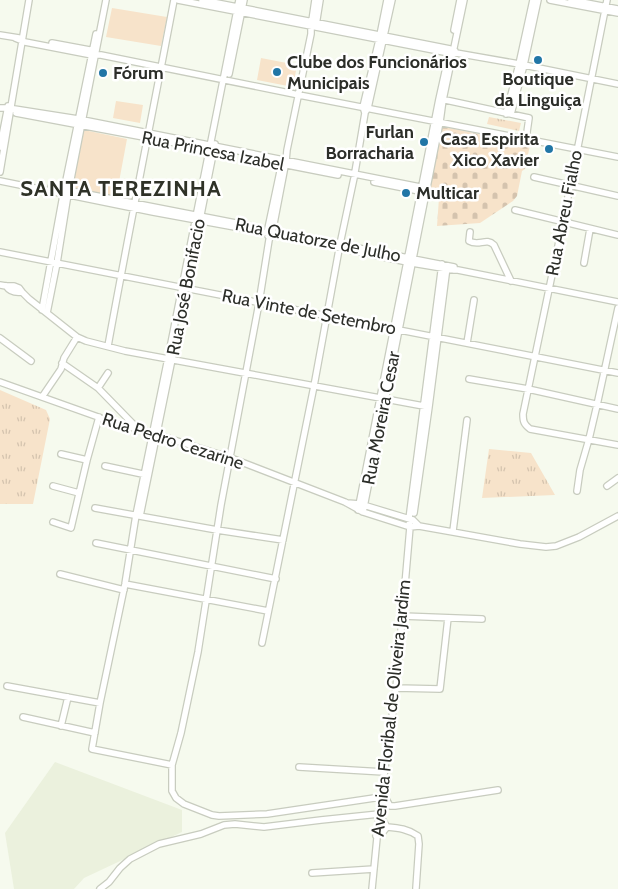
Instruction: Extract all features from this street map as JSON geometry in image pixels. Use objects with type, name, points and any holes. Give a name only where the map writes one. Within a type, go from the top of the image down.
[{"type":"street","points":[[108,346],[174,0]]},
{"type":"street","points":[[178,0],[222,6]]},
{"type":"street","points":[[202,0],[239,10],[618,84]]},
{"type":"street","name":"Rua José Bonifacio","points":[[95,733],[226,80],[239,10],[239,0]]},
{"type":"street","name":"Rua José Bonifacio","points":[[239,10],[244,0]]},
{"type":"street","points":[[314,25],[316,0]]},
{"type":"street","points":[[320,0],[270,231],[259,303],[221,505],[198,652],[181,733],[172,765],[172,791],[176,798],[184,804],[212,815],[222,816],[268,814],[381,795],[390,806],[395,806],[498,790]]},
{"type":"street","name":"Rua Moreira Cesar","points":[[362,508],[462,0]]},
{"type":"street","points":[[532,16],[533,0]]},
{"type":"street","points":[[509,114],[532,16],[538,0]]},
{"type":"street","points":[[550,0],[618,9]]},
{"type":"street","points":[[44,311],[104,2]]},
{"type":"street","points":[[262,643],[314,386],[365,110],[389,2]]},
{"type":"street","points":[[0,147],[7,109],[12,100],[30,3]]},
{"type":"street","points":[[606,6],[618,13]]},
{"type":"street","name":"Rua Abreu Fialho","points":[[589,439],[530,429],[523,421],[523,414],[564,222],[606,6]]},
{"type":"street","points":[[0,35],[365,110],[618,157]]},
{"type":"street","points":[[441,99],[529,118],[526,139]]},
{"type":"street","points":[[0,172],[7,109]]},
{"type":"street","name":"Rua Princesa Izabel","points":[[7,109],[424,190]]},
{"type":"street","points":[[534,178],[618,196]]},
{"type":"street","name":"Rua Quatorze de Julho","points":[[0,180],[270,231],[423,263],[455,267],[458,270],[618,302]]},
{"type":"street","points":[[515,210],[618,235]]},
{"type":"street","points":[[584,263],[590,229]]},
{"type":"street","points":[[470,232],[470,241],[473,243],[477,244],[488,241],[494,245],[511,281]]},
{"type":"street","name":"Rua Vinte de Setembro","points":[[0,252],[618,373]]},
{"type":"street","name":"Avenida Floribal de Oliveira Jardim","points":[[372,889],[376,836],[396,688],[410,527],[445,266]]},
{"type":"street","points":[[3,286],[19,288],[44,311],[77,337],[86,341],[426,407]]},
{"type":"street","points":[[466,343],[474,300]]},
{"type":"street","points":[[577,492],[618,308]]},
{"type":"street","points":[[42,397],[61,369],[64,358],[77,337]]},
{"type":"street","points":[[0,338],[31,361]]},
{"type":"street","points":[[62,363],[98,388],[139,430]]},
{"type":"street","points":[[98,388],[108,373]]},
{"type":"street","points":[[469,379],[528,389],[618,409]]},
{"type":"street","name":"Rua Pedro Cezarine","points":[[0,382],[115,423],[231,458],[362,508],[384,519],[410,527]]},
{"type":"street","points":[[53,522],[71,528],[98,417]]},
{"type":"street","points":[[453,531],[468,420]]},
{"type":"street","points":[[589,439],[618,445]]},
{"type":"street","points":[[61,454],[87,460]]},
{"type":"street","points":[[105,466],[146,475]]},
{"type":"street","points":[[607,486],[618,478]]},
{"type":"street","points":[[53,486],[79,493]]},
{"type":"street","points":[[95,508],[283,540]]},
{"type":"street","name":"Rua Pedro Cezarine","points":[[362,508],[386,512],[411,520],[419,526]]},
{"type":"street","points":[[384,519],[386,512]]},
{"type":"street","points":[[410,527],[419,526],[453,531],[546,547],[556,546],[579,537],[618,516]]},
{"type":"street","points":[[96,544],[276,579]]},
{"type":"street","points":[[60,574],[268,611]]},
{"type":"street","points":[[402,616],[482,619]]},
{"type":"street","points":[[396,688],[440,689],[448,618]]},
{"type":"street","points":[[7,686],[100,703]]},
{"type":"street","points":[[62,726],[68,697]]},
{"type":"street","points":[[23,717],[95,733],[92,748],[172,765]]},
{"type":"street","points":[[299,766],[384,772]]},
{"type":"street","points":[[264,827],[268,814]]},
{"type":"street","points":[[226,823],[264,827],[379,814],[388,827]]},
{"type":"street","points":[[100,889],[130,859],[159,844],[200,834],[226,823],[234,815]]},
{"type":"street","points":[[248,826],[251,815]]},
{"type":"street","points":[[222,816],[226,823]]},
{"type":"street","points":[[376,836],[388,827],[403,828],[412,831],[418,836],[416,888]]},
{"type":"street","points":[[312,873],[374,869]]},
{"type":"shaded area","points":[[55,762],[182,810],[182,832],[84,878],[74,889],[14,889],[5,833]]},
{"type":"green space","points":[[112,8],[167,17],[161,46],[106,37]]},
{"type":"green space","name":"Clube dos Funcionários Municipais","points":[[261,58],[297,65],[293,87],[257,80]]},
{"type":"green space","points":[[116,101],[143,105],[140,123],[113,118]]},
{"type":"green space","points":[[489,117],[521,123],[519,131],[487,124]]},
{"type":"green space","points":[[440,126],[530,145],[517,196],[513,201],[480,223],[437,226],[439,198],[427,193]]},
{"type":"green space","points":[[84,130],[127,139],[116,198],[72,189]]},
{"type":"green space","points":[[0,390],[46,410],[50,419],[33,504],[0,504]]},
{"type":"green space","points":[[489,449],[531,453],[555,495],[482,498]]},
{"type":"place","name":"Boutique da Linguiça","points":[[538,60]]},
{"type":"place","name":"Clube dos Funcionários Municipais","points":[[277,72]]},
{"type":"place","name":"Fórum","points":[[103,73]]},
{"type":"place","name":"Furlan Borracharia","points":[[424,142]]},
{"type":"place","name":"Casa Espirita Xico Xavier","points":[[549,149]]},
{"type":"place","name":"Multicar","points":[[406,193]]},
{"type":"district","name":"SANTA TEREZINHA","points":[[121,188]]}]
